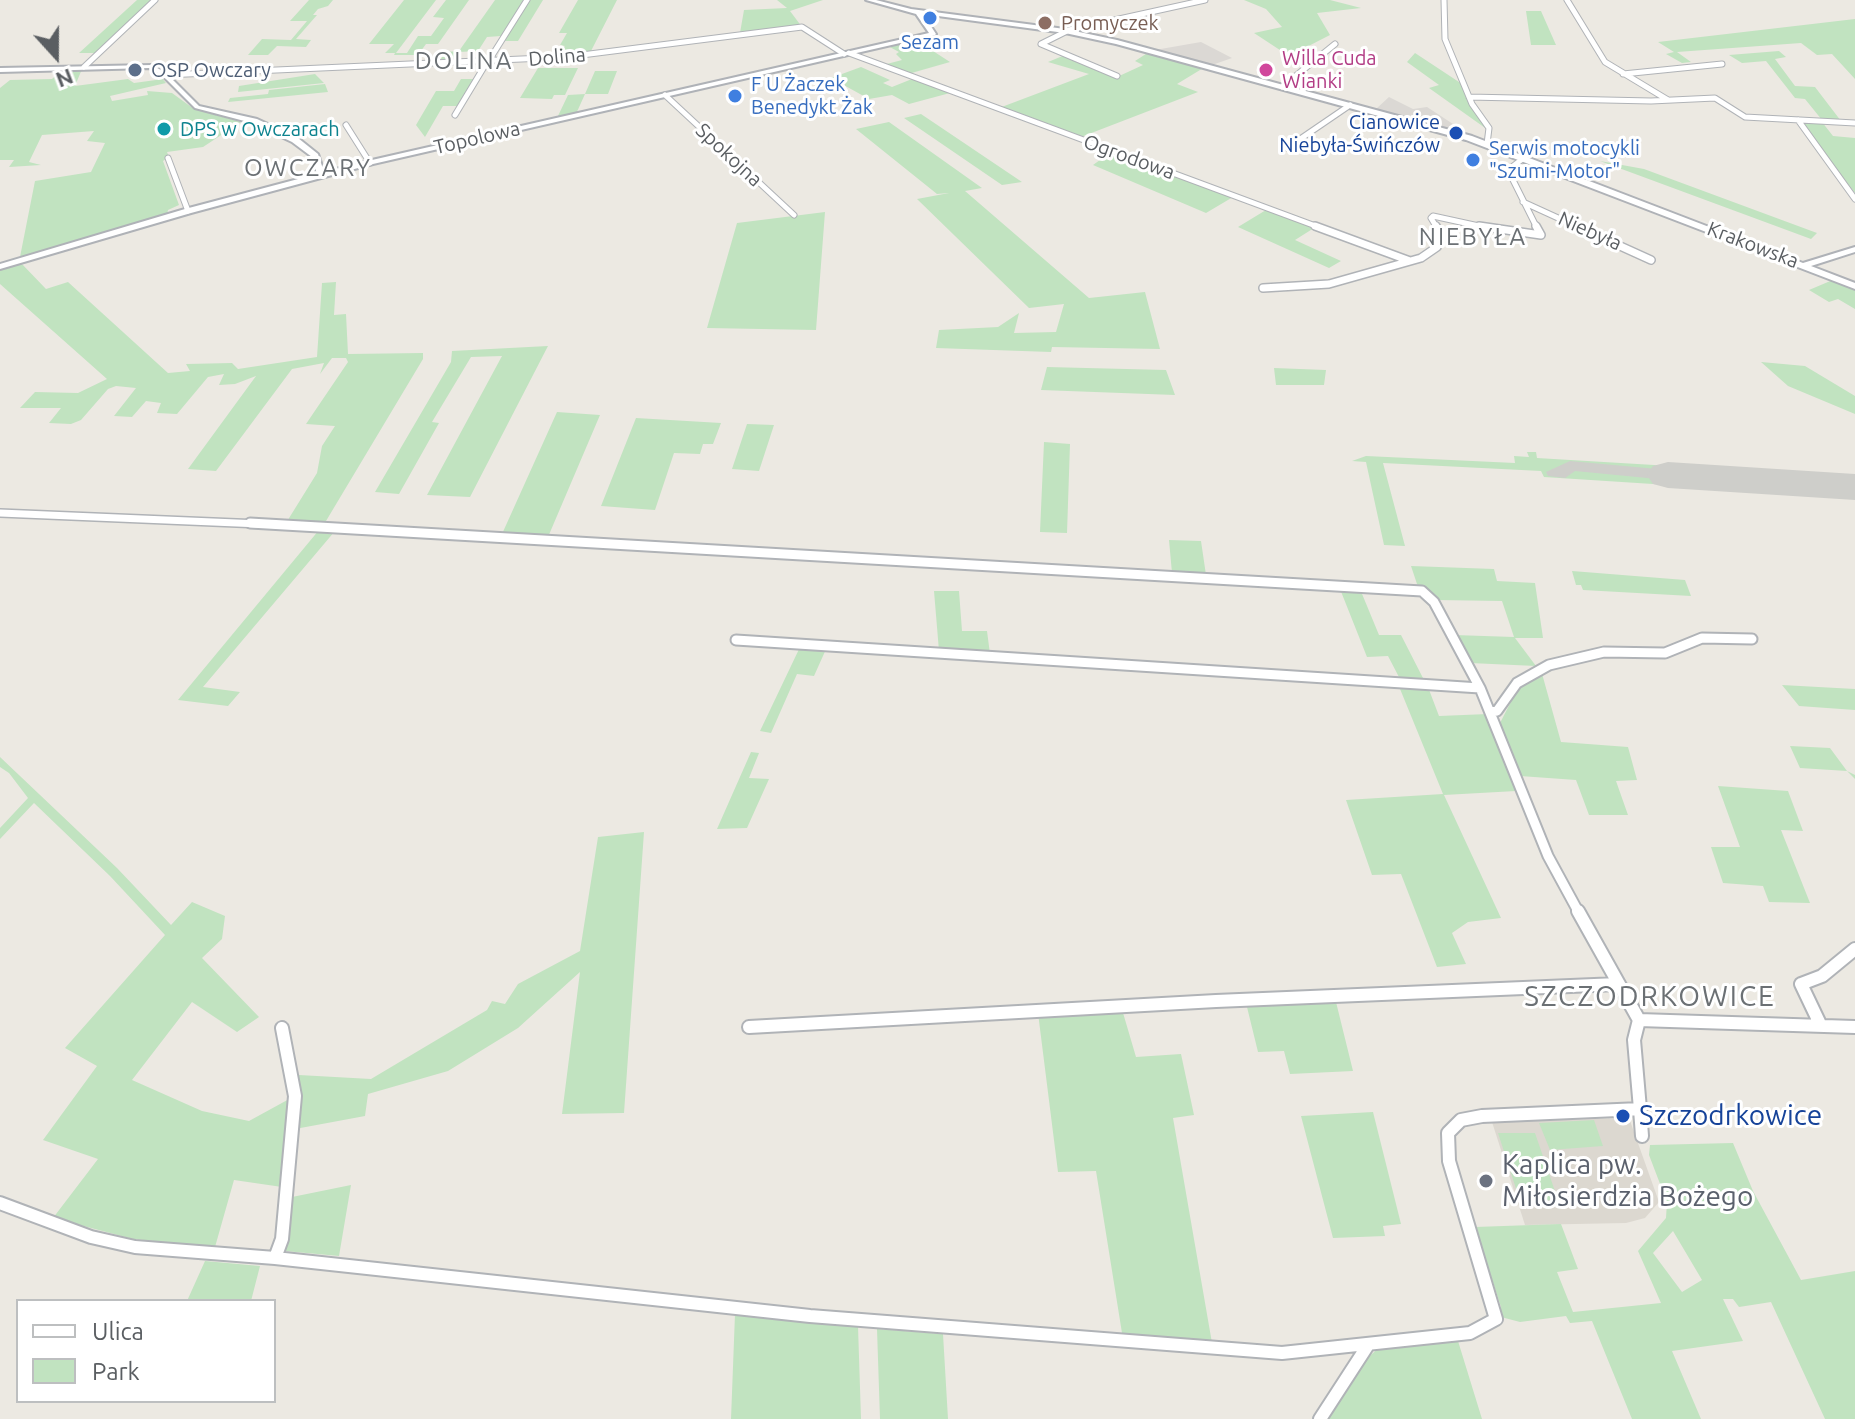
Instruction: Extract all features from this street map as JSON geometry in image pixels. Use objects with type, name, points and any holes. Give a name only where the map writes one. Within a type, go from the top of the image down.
[{"type":"street","points":[[84,67],[155,0]]},
{"type":"street","points":[[455,115],[527,0]]},
{"type":"street","points":[[869,0],[918,12],[1068,32],[1124,43],[1525,157]]},
{"type":"street","points":[[1117,76],[1041,44],[1068,32],[1205,0]]},
{"type":"street","points":[[1444,0],[1445,39],[1469,97],[1489,128],[1487,144]]},
{"type":"street","points":[[1567,0],[1605,62],[1668,100]]},
{"type":"street","name":"Topolowa","points":[[0,267],[321,175],[933,34],[918,12]]},
{"type":"street","name":"Dolina","points":[[165,75],[254,69],[374,68],[488,62],[637,50],[802,27],[846,54]]},
{"type":"street","points":[[1282,87],[1335,44]]},
{"type":"street","name":"Ogrodowa","points":[[846,54],[1410,261]]},
{"type":"street","points":[[0,70],[142,64],[165,75],[197,107],[254,121],[295,140],[315,156],[321,175]]},
{"type":"street","points":[[1623,74],[1722,64]]},
{"type":"street","name":"Spokojna","points":[[665,95],[794,215]]},
{"type":"street","points":[[1469,97],[1715,98],[1745,117],[1855,123]]},
{"type":"street","points":[[1287,148],[1350,105]]},
{"type":"street","points":[[1798,120],[1853,196]]},
{"type":"street","points":[[346,125],[370,163]]},
{"type":"street","points":[[1263,288],[1329,284],[1410,261],[1437,247],[1439,232],[1431,216],[1524,235],[1541,235],[1508,169],[1525,157]]},
{"type":"street","name":"Krakowska","points":[[1525,157],[1855,286]]},
{"type":"street","points":[[168,158],[188,211]]},
{"type":"street","name":"Niebyła","points":[[1526,203],[1651,260]]},
{"type":"street","points":[[1806,265],[1855,249]]},
{"type":"street","points":[[0,513],[170,518],[1422,591],[1434,602],[1480,688],[1548,856],[1639,1020],[1634,1040],[1642,1136]]},
{"type":"street","points":[[1491,712],[1497,711],[1517,683],[1549,665],[1604,652],[1665,653],[1702,638],[1752,639]]},
{"type":"street","points":[[736,640],[1480,688]]},
{"type":"street","points":[[1821,1026],[1801,984],[1822,976],[1855,949]]},
{"type":"street","points":[[749,1027],[1618,984]]},
{"type":"street","points":[[1639,1020],[1855,1027]]},
{"type":"street","points":[[275,1258],[282,1239],[295,1096],[282,1028]]},
{"type":"street","points":[[0,1203],[91,1237],[135,1247],[275,1258],[810,1316],[1282,1353],[1470,1333],[1496,1319],[1449,1161],[1448,1133],[1461,1120],[1482,1116],[1640,1109]]},
{"type":"street","points":[[1320,1419],[1368,1345]]},
{"type":"shaded area","points":[[1201,42],[1232,58],[1212,65],[1155,50]]},
{"type":"shaded area","points":[[1389,97],[1413,109],[1427,107],[1473,137],[1376,109]]},
{"type":"shaded area","points":[[1629,1118],[1659,1202],[1645,1218],[1626,1223],[1525,1225],[1492,1122]]},
{"type":"green space","points":[[137,0],[154,0],[96,53],[79,53]]},
{"type":"green space","points":[[309,0],[333,0],[328,6],[318,9],[313,15],[317,15],[296,39],[311,40],[306,47],[277,46],[268,55],[248,55],[262,39],[291,40],[307,21],[290,21]]},
{"type":"green space","points":[[404,0],[436,0],[396,53],[407,53],[418,36],[431,36],[444,18],[433,17],[446,0],[469,0],[438,44],[426,44],[418,55],[385,53],[394,44],[369,44]]},
{"type":"green space","points":[[495,0],[543,0],[518,41],[499,41],[501,36],[487,37],[478,51],[459,52],[451,63],[438,64],[445,52],[459,51]]},
{"type":"green space","points":[[578,0],[617,0],[591,51],[555,57],[565,46],[560,45],[567,33],[559,33]]},
{"type":"green space","points":[[777,0],[823,0],[790,11],[802,27],[740,33],[744,10],[787,8]]},
{"type":"green space","points":[[1244,0],[1330,0],[1361,8],[1317,13],[1330,35],[1289,56],[1254,33],[1282,27],[1266,9]]},
{"type":"green space","points":[[1526,11],[1541,11],[1556,45],[1531,45]]},
{"type":"green space","points":[[1855,19],[1855,79],[1832,54],[1817,55],[1801,43],[1677,52],[1691,62],[1682,63],[1666,54],[1674,52],[1658,42]]},
{"type":"green space","points":[[916,40],[950,62],[908,74],[883,65],[902,60],[896,54],[899,52],[888,46]]},
{"type":"green space","points":[[1779,51],[1786,57],[1775,59],[1795,86],[1815,87],[1841,121],[1822,120],[1805,99],[1795,98],[1766,61],[1742,63],[1729,55]]},
{"type":"green space","points":[[1149,52],[1205,67],[1177,84],[1198,92],[1081,137],[999,108],[1089,74],[1048,62],[1065,55],[1117,77],[1143,65],[1135,61]]},
{"type":"green space","points":[[1415,53],[1462,84],[1488,130],[1429,88],[1439,85],[1407,62]]},
{"type":"green space","points":[[861,67],[890,80],[883,83],[892,87],[912,79],[950,93],[909,104],[892,95],[869,99],[831,78]]},
{"type":"green space","points":[[538,68],[578,68],[565,95],[554,95],[552,99],[520,98]]},
{"type":"green space","points":[[62,69],[82,69],[75,86],[128,79],[134,83],[156,80],[160,76],[166,83],[110,96],[112,101],[148,95],[147,91],[172,93],[194,109],[241,122],[203,147],[167,152],[169,157],[163,161],[179,205],[168,210],[167,215],[20,257],[35,181],[91,172],[105,143],[87,141],[94,131],[42,135],[29,162],[41,165],[9,167],[14,160],[0,160],[0,88],[10,80],[52,79]]},
{"type":"green space","points":[[595,71],[617,71],[608,94],[585,94]]},
{"type":"green space","points":[[315,74],[324,83],[238,92],[239,86]]},
{"type":"green space","points":[[461,79],[476,79],[459,106],[443,106],[425,137],[416,125],[436,91],[454,91]]},
{"type":"green space","points":[[325,84],[328,92],[228,102],[230,98],[268,94],[269,90]]},
{"type":"green space","points":[[585,94],[576,114],[557,118],[568,95]]},
{"type":"green space","points":[[921,114],[1022,182],[1002,185],[904,118]]},
{"type":"green space","points":[[1800,121],[1822,122],[1833,136],[1855,138],[1855,193]]},
{"type":"green space","points":[[889,122],[982,188],[965,191],[1089,298],[1145,292],[1160,349],[1052,347],[1051,352],[936,348],[939,330],[998,327],[1019,313],[1014,333],[1056,332],[1064,304],[1029,308],[917,199],[949,193],[937,194],[856,129]]},
{"type":"green space","points":[[1111,152],[1233,197],[1206,213],[1093,165]]},
{"type":"green space","points":[[1600,161],[1644,169],[1817,233],[1811,239]]},
{"type":"green space","points":[[1266,210],[1314,228],[1295,240],[1341,261],[1329,268],[1238,227]]},
{"type":"green space","points":[[825,212],[816,330],[707,328],[737,223]]},
{"type":"green space","points":[[21,263],[46,289],[68,282],[168,373],[190,371],[186,364],[232,363],[238,369],[317,357],[322,283],[336,282],[334,315],[346,314],[348,354],[423,353],[423,359],[323,526],[286,523],[317,473],[322,446],[335,426],[306,424],[348,362],[346,358],[332,358],[320,374],[324,363],[292,369],[216,471],[188,469],[256,376],[235,384],[219,385],[224,374],[208,377],[177,414],[157,413],[161,403],[146,401],[132,417],[114,416],[136,388],[116,386],[108,389],[81,420],[71,424],[49,423],[61,408],[20,408],[35,392],[78,393],[107,379],[0,284],[0,269]]},
{"type":"green space","points":[[1835,279],[1855,289],[1855,309],[1838,299],[1829,302],[1809,290]]},
{"type":"green space","points":[[548,346],[470,497],[427,495],[502,356],[471,357],[432,422],[439,423],[399,494],[375,492],[451,362],[452,351]]},
{"type":"green space","points":[[1761,362],[1805,366],[1855,396],[1855,414],[1788,386]]},
{"type":"green space","points":[[1047,367],[1166,370],[1175,395],[1041,390]]},
{"type":"green space","points":[[1274,368],[1326,370],[1324,385],[1276,385]]},
{"type":"green space","points":[[557,412],[600,415],[548,537],[502,534]]},
{"type":"green space","points":[[636,418],[721,423],[713,444],[703,444],[700,454],[674,453],[655,510],[601,506]]},
{"type":"green space","points":[[747,424],[774,425],[759,471],[732,469]]},
{"type":"green space","points":[[1044,442],[1070,444],[1067,533],[1040,532]]},
{"type":"green space","points":[[1527,452],[1536,452],[1537,458],[1855,477],[1855,497],[1544,477],[1541,471],[1383,463],[1405,546],[1384,545],[1366,462],[1352,461],[1366,456],[1515,463],[1514,456],[1529,457]]},
{"type":"green space","points":[[319,530],[335,531],[203,687],[240,692],[228,706],[178,700]]},
{"type":"green space","points":[[1169,540],[1201,541],[1206,575],[1172,573]]},
{"type":"green space","points":[[1411,566],[1494,569],[1497,581],[1535,583],[1543,638],[1515,638],[1536,666],[1470,663],[1454,635],[1514,637],[1502,601],[1436,600],[1418,587]]},
{"type":"green space","points":[[1572,571],[1685,580],[1691,596],[1583,590],[1581,585],[1576,585]]},
{"type":"green space","points":[[1340,589],[1360,589],[1379,635],[1401,635],[1424,680],[1400,679],[1388,656],[1367,657]]},
{"type":"green space","points":[[934,591],[959,591],[962,631],[987,631],[990,654],[939,651]]},
{"type":"green space","points":[[801,645],[827,647],[814,676],[797,674],[771,733],[760,731]]},
{"type":"green space","points":[[1541,670],[1561,742],[1628,747],[1637,780],[1616,781],[1628,815],[1589,815],[1576,780],[1520,776],[1499,725],[1521,682]]},
{"type":"green space","points":[[1398,684],[1428,687],[1439,716],[1488,714],[1516,791],[1444,795],[1501,918],[1468,922],[1452,933],[1466,964],[1437,967],[1401,874],[1372,875],[1346,800],[1443,794]]},
{"type":"green space","points":[[1782,685],[1855,689],[1855,710],[1799,706]]},
{"type":"green space","points":[[1790,746],[1830,748],[1847,771],[1800,768]]},
{"type":"green space","points":[[751,752],[759,753],[749,778],[769,779],[747,828],[717,829]]},
{"type":"green space","points":[[0,757],[117,868],[171,925],[192,902],[225,916],[222,939],[202,958],[259,1017],[237,1032],[192,1002],[132,1080],[202,1111],[249,1121],[291,1098],[282,1187],[234,1180],[215,1247],[133,1239],[53,1218],[98,1159],[43,1140],[97,1066],[65,1048],[165,935],[110,876],[34,803],[0,839],[0,828],[28,798],[9,773],[0,767]]},
{"type":"green space","points":[[1718,786],[1788,791],[1803,831],[1781,830],[1810,903],[1769,902],[1763,886],[1723,883],[1711,847],[1740,847]]},
{"type":"green space","points":[[644,832],[624,1113],[562,1114],[580,972],[518,1028],[448,1071],[368,1094],[365,1116],[295,1129],[299,1075],[371,1079],[487,1010],[492,1001],[505,1004],[518,984],[580,951],[598,837]]},
{"type":"green space","points":[[1336,1002],[1353,1071],[1290,1074],[1284,1051],[1258,1052],[1246,1003]]},
{"type":"green space","points":[[1121,1006],[1136,1057],[1181,1054],[1194,1115],[1173,1118],[1212,1343],[1122,1333],[1096,1171],[1058,1172],[1038,1013]]},
{"type":"green space","points":[[1373,1112],[1401,1224],[1383,1226],[1385,1236],[1333,1238],[1301,1116]]},
{"type":"green space","points":[[1594,1120],[1603,1146],[1550,1150],[1539,1123]]},
{"type":"green space","points":[[1498,1133],[1535,1133],[1558,1200],[1520,1201]]},
{"type":"green space","points":[[1733,1143],[1753,1191],[1801,1280],[1855,1271],[1855,1419],[1825,1419],[1771,1302],[1739,1307],[1733,1299],[1723,1299],[1743,1341],[1672,1351],[1701,1419],[1632,1419],[1592,1321],[1570,1323],[1566,1316],[1520,1322],[1501,1317],[1501,1307],[1475,1227],[1561,1224],[1578,1269],[1557,1272],[1573,1312],[1661,1303],[1638,1251],[1666,1218],[1667,1202],[1649,1155],[1650,1145]],"holes":[[[1673,1231],[1702,1280],[1682,1292],[1653,1253]]]},
{"type":"green space","points":[[351,1185],[339,1256],[285,1251],[292,1197]]},
{"type":"green space","points":[[205,1261],[260,1266],[252,1299],[188,1299]]},
{"type":"green space","points":[[735,1314],[858,1326],[861,1419],[731,1419]]},
{"type":"green space","points":[[877,1329],[943,1334],[948,1419],[880,1419]]},
{"type":"green space","points":[[1458,1341],[1482,1419],[1328,1419],[1366,1359],[1379,1348]]},
{"type":"taxiway","points":[[1554,472],[1565,473],[1570,466],[1668,475]]},
{"type":"runway","points":[[1668,475],[1855,487]]},
{"type":"place","name":"Sezam","points":[[930,18]]},
{"type":"place","name":"Promyczek","points":[[1045,23]]},
{"type":"place","name":"OSP Owczary","points":[[135,70]]},
{"type":"place","name":"Willa Cuda Wianki","points":[[1266,70]]},
{"type":"place","name":"F U Żaczek Benedykt Żak","points":[[735,96]]},
{"type":"place","name":"DPS w Owczarach","points":[[164,129]]},
{"type":"place","name":"Cianowice Niebyła-Świńczów","points":[[1456,133]]},
{"type":"place","name":"Serwis motocykli \"Szumi-Motor\"","points":[[1473,160]]},
{"type":"place","name":"Szczodrkowice","points":[[1623,1116]]},
{"type":"place","name":"Kaplica pw. Miłosierdzia Bożego","points":[[1486,1181]]},
{"type":"district","name":"DOLINA","points":[[464,61]]},
{"type":"district","name":"OWCZARY","points":[[308,168]]},
{"type":"district","name":"NIEBYŁA","points":[[1473,237]]},
{"type":"district","name":"SZCZODRKOWICE","points":[[1650,997]]}]
